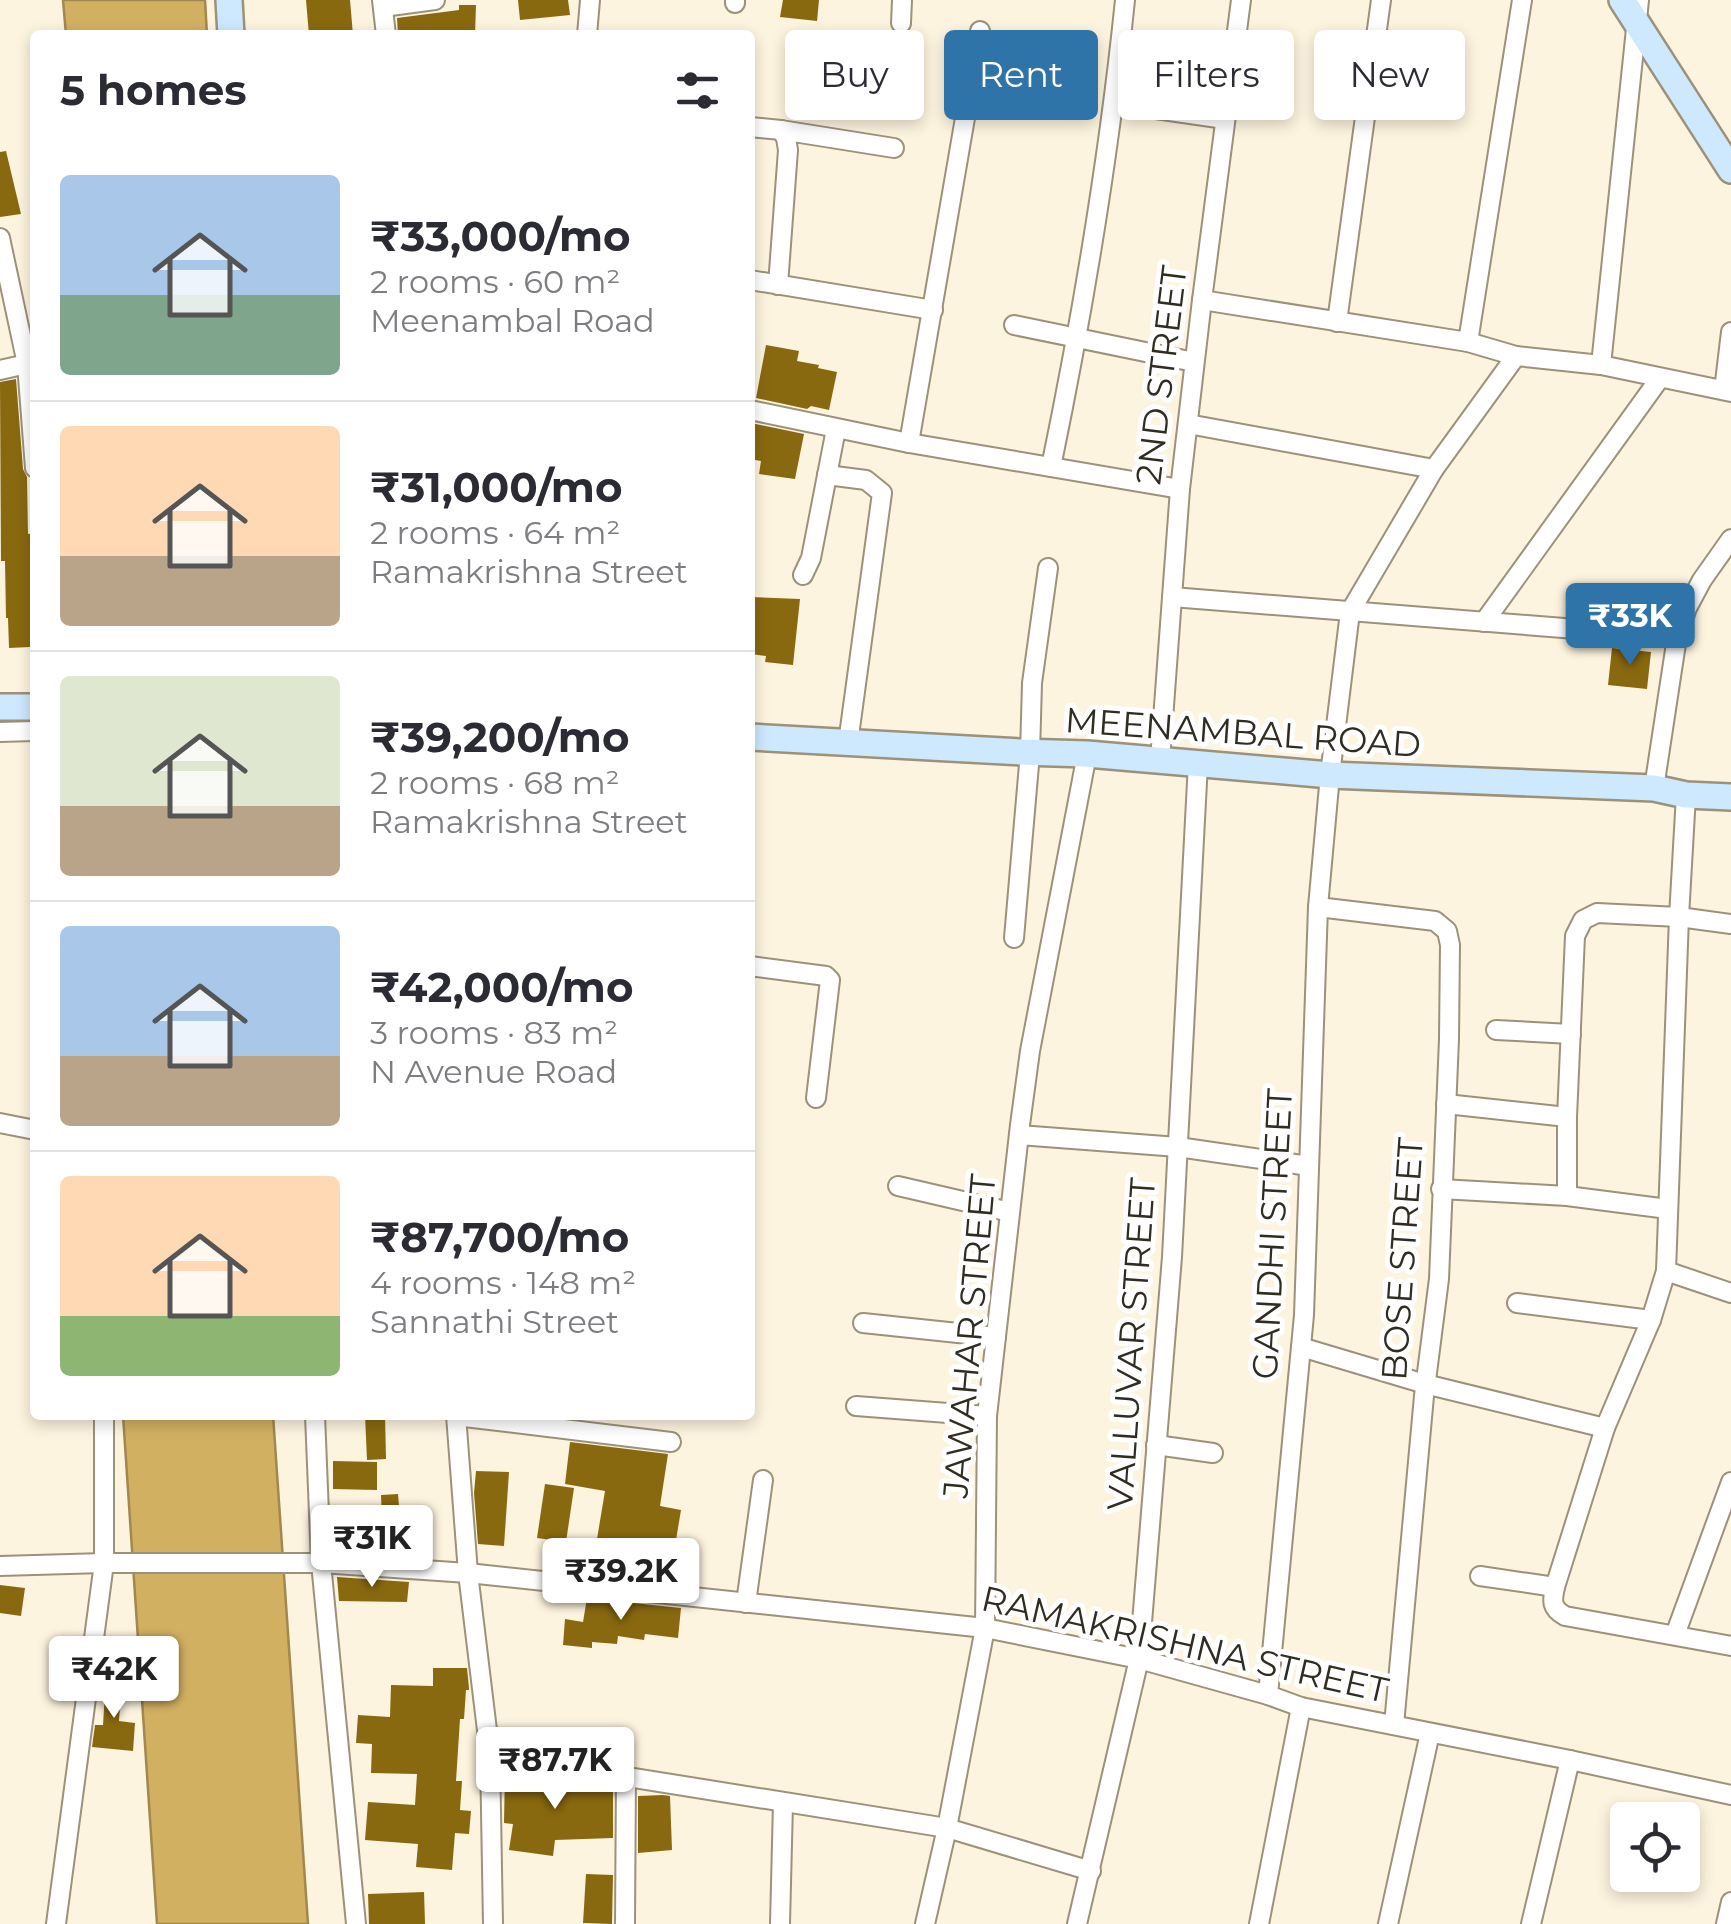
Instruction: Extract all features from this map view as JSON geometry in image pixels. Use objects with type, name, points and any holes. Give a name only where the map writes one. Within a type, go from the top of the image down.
[{"type":"main road","points":[[229,0],[231,30]]},
{"type":"main road","points":[[1632,7],[1731,170]]},
{"type":"main road","points":[[0,707],[30,707]]},
{"type":"main road","name":"MEENAMBAL ROAD","points":[[755,737],[1087,754],[1330,775],[1654,788],[1686,795],[1731,797]]},
{"type":"street","points":[[385,30],[382,3],[435,0]]},
{"type":"street","points":[[587,30],[590,0]]},
{"type":"street","points":[[901,23],[902,0]]},
{"type":"street","points":[[1051,467],[1077,339],[1114,102],[1125,0]]},
{"type":"street","name":"2ND STREET","points":[[1238,30],[1242,0]]},
{"type":"street","points":[[1337,322],[1382,0]]},
{"type":"street","points":[[1468,342],[1522,0]]},
{"type":"street","points":[[1601,365],[1632,7]]},
{"type":"street","points":[[1114,102],[1118,103]]},
{"type":"street","points":[[909,444],[965,120]]},
{"type":"street","name":"2ND STREET","points":[[1160,760],[1180,488],[1225,120]]},
{"type":"street","points":[[755,127],[894,148]]},
{"type":"street","points":[[778,285],[788,150],[781,130]]},
{"type":"street","points":[[0,238],[27,364],[30,403]]},
{"type":"street","points":[[755,281],[933,310]]},
{"type":"street","points":[[1202,300],[1468,342],[1516,356],[1601,365],[1728,391],[1731,332]]},
{"type":"street","points":[[1014,326],[1194,362]]},
{"type":"street","points":[[1350,612],[1434,469],[1516,356]]},
{"type":"street","points":[[0,370],[27,364]]},
{"type":"street","points":[[1484,622],[1660,378]]},
{"type":"street","points":[[755,411],[909,444],[1180,488]]},
{"type":"street","points":[[1188,424],[1434,469]]},
{"type":"street","points":[[803,575],[812,558],[836,429]]},
{"type":"street","points":[[828,475],[866,480],[882,494],[848,743]]},
{"type":"street","points":[[1654,788],[1677,637],[1702,580],[1731,540]]},
{"type":"street","points":[[1014,938],[1032,682],[1048,568]]},
{"type":"street","points":[[1172,597],[1677,637]]},
{"type":"street","name":"GANDHI STREET","points":[[1268,1695],[1301,1347],[1318,908],[1350,612]]},
{"type":"street","points":[[0,732],[30,731]]},
{"type":"street","name":"JAWAHAR STREET","points":[[925,1924],[948,1828],[986,1628],[987,1416],[1018,1135],[1030,1051],[1087,754]]},
{"type":"street","name":"VALLUVAR STREET","points":[[1078,1924],[1138,1659],[1172,1257],[1198,763]]},
{"type":"street","points":[[1686,795],[1666,1272],[1605,1428],[1552,1602],[1564,1616],[1731,1646]]},
{"type":"street","name":"BOSE STREET","points":[[1318,908],[1435,921],[1447,931],[1450,945],[1450,1038],[1439,1278],[1425,1384],[1394,1726]]},
{"type":"street","points":[[1567,1196],[1575,936],[1583,920],[1597,913],[1731,924]]},
{"type":"street","points":[[755,967],[826,976],[830,980],[816,1098]]},
{"type":"street","points":[[1496,1030],[1571,1034]]},
{"type":"street","points":[[1446,1104],[1568,1117]]},
{"type":"street","points":[[0,1123],[30,1129]]},
{"type":"street","points":[[1018,1135],[1178,1147],[1309,1166]]},
{"type":"street","points":[[898,1186],[1010,1212]]},
{"type":"street","points":[[1442,1189],[1567,1196],[1668,1209]]},
{"type":"street","points":[[1666,1272],[1731,1293]]},
{"type":"street","points":[[1517,1303],[1650,1320]]},
{"type":"street","points":[[863,1323],[996,1337]]},
{"type":"street","points":[[1301,1347],[1425,1384],[1605,1428]]},
{"type":"street","points":[[856,1406],[987,1416]]},
{"type":"street","points":[[56,1924],[104,1563],[104,1420]]},
{"type":"street","points":[[315,1420],[321,1563],[356,1924]]},
{"type":"street","points":[[456,1420],[468,1573],[490,1755],[492,1924]]},
{"type":"street","points":[[489,1420],[671,1442]]},
{"type":"street","points":[[621,1436],[623,1420]]},
{"type":"street","points":[[1156,1446],[1213,1453]]},
{"type":"street","points":[[746,1603],[763,1480]]},
{"type":"street","points":[[1675,1634],[1731,1482]]},
{"type":"street","name":"RAMAKRISHNA STREET","points":[[0,1566],[321,1563],[468,1573],[986,1628],[1138,1659],[1301,1707],[1731,1795]]},
{"type":"street","points":[[1480,1576],[1555,1587]]},
{"type":"street","points":[[1259,1924],[1301,1707]]},
{"type":"street","points":[[1388,1924],[1430,1732]]},
{"type":"street","points":[[490,1755],[948,1828],[1091,1871]]},
{"type":"street","points":[[1531,1924],[1570,1760]]},
{"type":"street","points":[[625,1924],[626,1775]]},
{"type":"street","points":[[780,1924],[783,1802]]},
{"type":"street","points":[[1726,1924],[1731,1902]]},
{"type":"shaded area","points":[[63,0],[205,0],[207,30],[66,30]]},
{"type":"shaded area","points":[[123,1420],[273,1420],[308,1924],[157,1924]]},
{"type":"building","points":[[306,0],[350,0],[353,30],[309,30]]},
{"type":"building","points":[[518,0],[568,0],[570,15],[520,20]]},
{"type":"building","points":[[783,0],[819,0],[817,21],[780,17]]},
{"type":"building","points":[[459,5],[476,5],[475,30],[398,30],[397,18],[459,10]]},
{"type":"building","points":[[6,151],[21,214],[0,217],[0,152]]},
{"type":"building","points":[[766,345],[799,351],[797,361],[837,372],[829,410],[756,398]]},
{"type":"building","points":[[16,379],[30,534],[30,647],[9,648],[5,561],[1,561],[0,382]]},
{"type":"building","points":[[755,424],[804,434],[795,479],[759,474],[761,461],[755,460]]},
{"type":"building","points":[[755,597],[800,599],[793,665],[765,662],[766,656],[755,655]]},
{"type":"building","points":[[1612,648],[1651,652],[1647,689],[1608,685]]},
{"type":"building","points":[[365,1420],[385,1420],[386,1459],[367,1460]]},
{"type":"building","points":[[570,1442],[668,1454],[660,1506],[681,1510],[672,1564],[650,1560],[649,1565],[594,1557],[605,1491],[565,1484]]},
{"type":"building","points":[[333,1461],[377,1462],[377,1490],[333,1489]]},
{"type":"building","points":[[476,1471],[509,1472],[504,1546],[478,1544]]},
{"type":"building","points":[[545,1484],[574,1488],[566,1542],[537,1538]]},
{"type":"building","points":[[398,1494],[399,1506],[419,1506],[420,1544],[383,1544],[381,1495]]},
{"type":"building","points":[[337,1577],[409,1582],[407,1602],[339,1601]]},
{"type":"building","points":[[0,1585],[25,1588],[21,1616],[0,1613]]},
{"type":"building","points":[[587,1598],[681,1608],[678,1638],[645,1634],[644,1640],[618,1636],[617,1644],[592,1642],[592,1648],[563,1645],[565,1619],[583,1622]]},
{"type":"building","points":[[433,1668],[467,1668],[469,1688],[464,1719],[460,1719],[456,1781],[462,1781],[460,1810],[471,1811],[469,1834],[455,1833],[452,1870],[416,1867],[418,1844],[365,1840],[368,1802],[415,1805],[417,1774],[371,1773],[372,1744],[356,1743],[358,1715],[390,1717],[391,1685],[433,1686]]},
{"type":"building","points":[[106,1677],[122,1678],[119,1721],[135,1723],[133,1751],[92,1747],[95,1725],[103,1725]]},
{"type":"building","points":[[505,1770],[553,1778],[553,1784],[582,1782],[613,1787],[613,1838],[555,1840],[553,1856],[509,1850],[513,1824],[504,1823]]},
{"type":"building","points":[[638,1796],[670,1796],[672,1850],[638,1853]]},
{"type":"building","points":[[586,1874],[613,1875],[612,1924],[583,1923]]},
{"type":"building","points":[[424,1892],[425,1924],[369,1924],[368,1894]]}]
